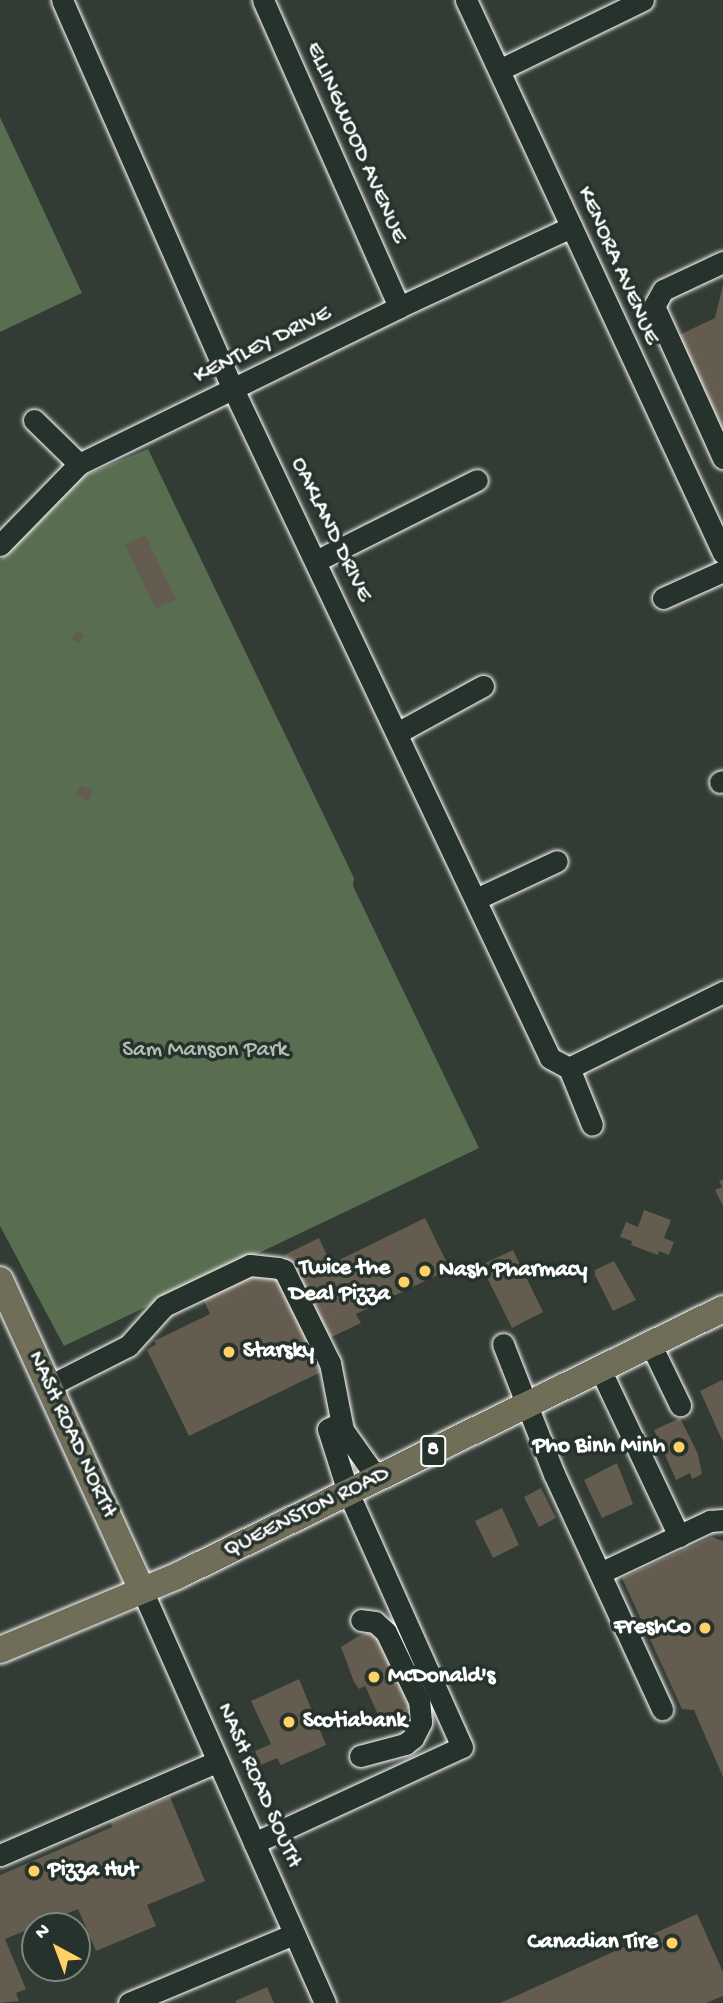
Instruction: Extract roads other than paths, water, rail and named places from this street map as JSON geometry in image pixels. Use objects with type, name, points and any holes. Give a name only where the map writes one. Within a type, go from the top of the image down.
[{"type":"main road","name":"NASH ROAD NORTH","points":[[0,1280],[7,1315],[49,1385],[142,1590]]},
{"type":"main road","name":"QUEENSTON ROAD","points":[[0,1650],[142,1590],[723,1309]]},
{"type":"street","name":"OAKLAND DRIVE","points":[[62,0],[234,391],[550,1058],[569,1068],[592,1125]]},
{"type":"street","name":"ELLINGWOOD AVENUE","points":[[263,0],[399,307]]},
{"type":"street","name":"KENORA AVENUE","points":[[466,0],[723,553]]},
{"type":"street","points":[[499,70],[643,0]]},
{"type":"street","name":"KENTLEY DRIVE","points":[[0,545],[79,464],[234,391],[399,307],[571,227]]},
{"type":"street","points":[[723,262],[663,290],[654,306],[723,458]]},
{"type":"street","points":[[34,420],[79,464]]},
{"type":"street","points":[[316,561],[477,480]]},
{"type":"street","points":[[663,598],[723,571]]},
{"type":"street","points":[[397,733],[483,686]]},
{"type":"street","points":[[476,899],[557,861]]},
{"type":"street","points":[[569,1068],[723,992]]},
{"type":"street","points":[[49,1385],[128,1346],[164,1307],[250,1265],[284,1270],[330,1363],[334,1426],[348,1492],[462,1746],[254,1843]]},
{"type":"street","points":[[503,1344],[519,1381],[526,1406],[662,1709]]},
{"type":"street","points":[[651,1345],[680,1405]]},
{"type":"street","points":[[600,1369],[679,1536]]},
{"type":"street","points":[[334,1426],[377,1478]]},
{"type":"street","points":[[600,1573],[710,1521],[723,1520]]},
{"type":"street","name":"NASH ROAD SOUTH","points":[[142,1590],[325,2003]]},
{"type":"street","points":[[360,1756],[392,1748],[405,1753],[419,1750],[426,1736],[419,1702],[386,1632],[375,1622],[361,1620]]},
{"type":"street","points":[[0,1855],[218,1761]]},
{"type":"street","points":[[128,2003],[294,1934]]},
{"type":"place","name":"Nash Pharmacy","points":[[425,1271]]},
{"type":"place","name":"Twice the Deal Pizza","points":[[404,1282]]},
{"type":"place","name":"Starsky","points":[[229,1352]]},
{"type":"place","name":"Pho Binh Minh","points":[[679,1447]]},
{"type":"place","name":"FreshCo","points":[[705,1628]]},
{"type":"place","name":"McDonald's","points":[[374,1677]]},
{"type":"place","name":"Scotiabank","points":[[289,1722]]},
{"type":"place","name":"Pizza Hut","points":[[34,1871]]},
{"type":"place","name":"Canadian Tire","points":[[672,1943]]},
{"type":"park label","name":"Sam Manson Park","points":[[205,1051]]}]
